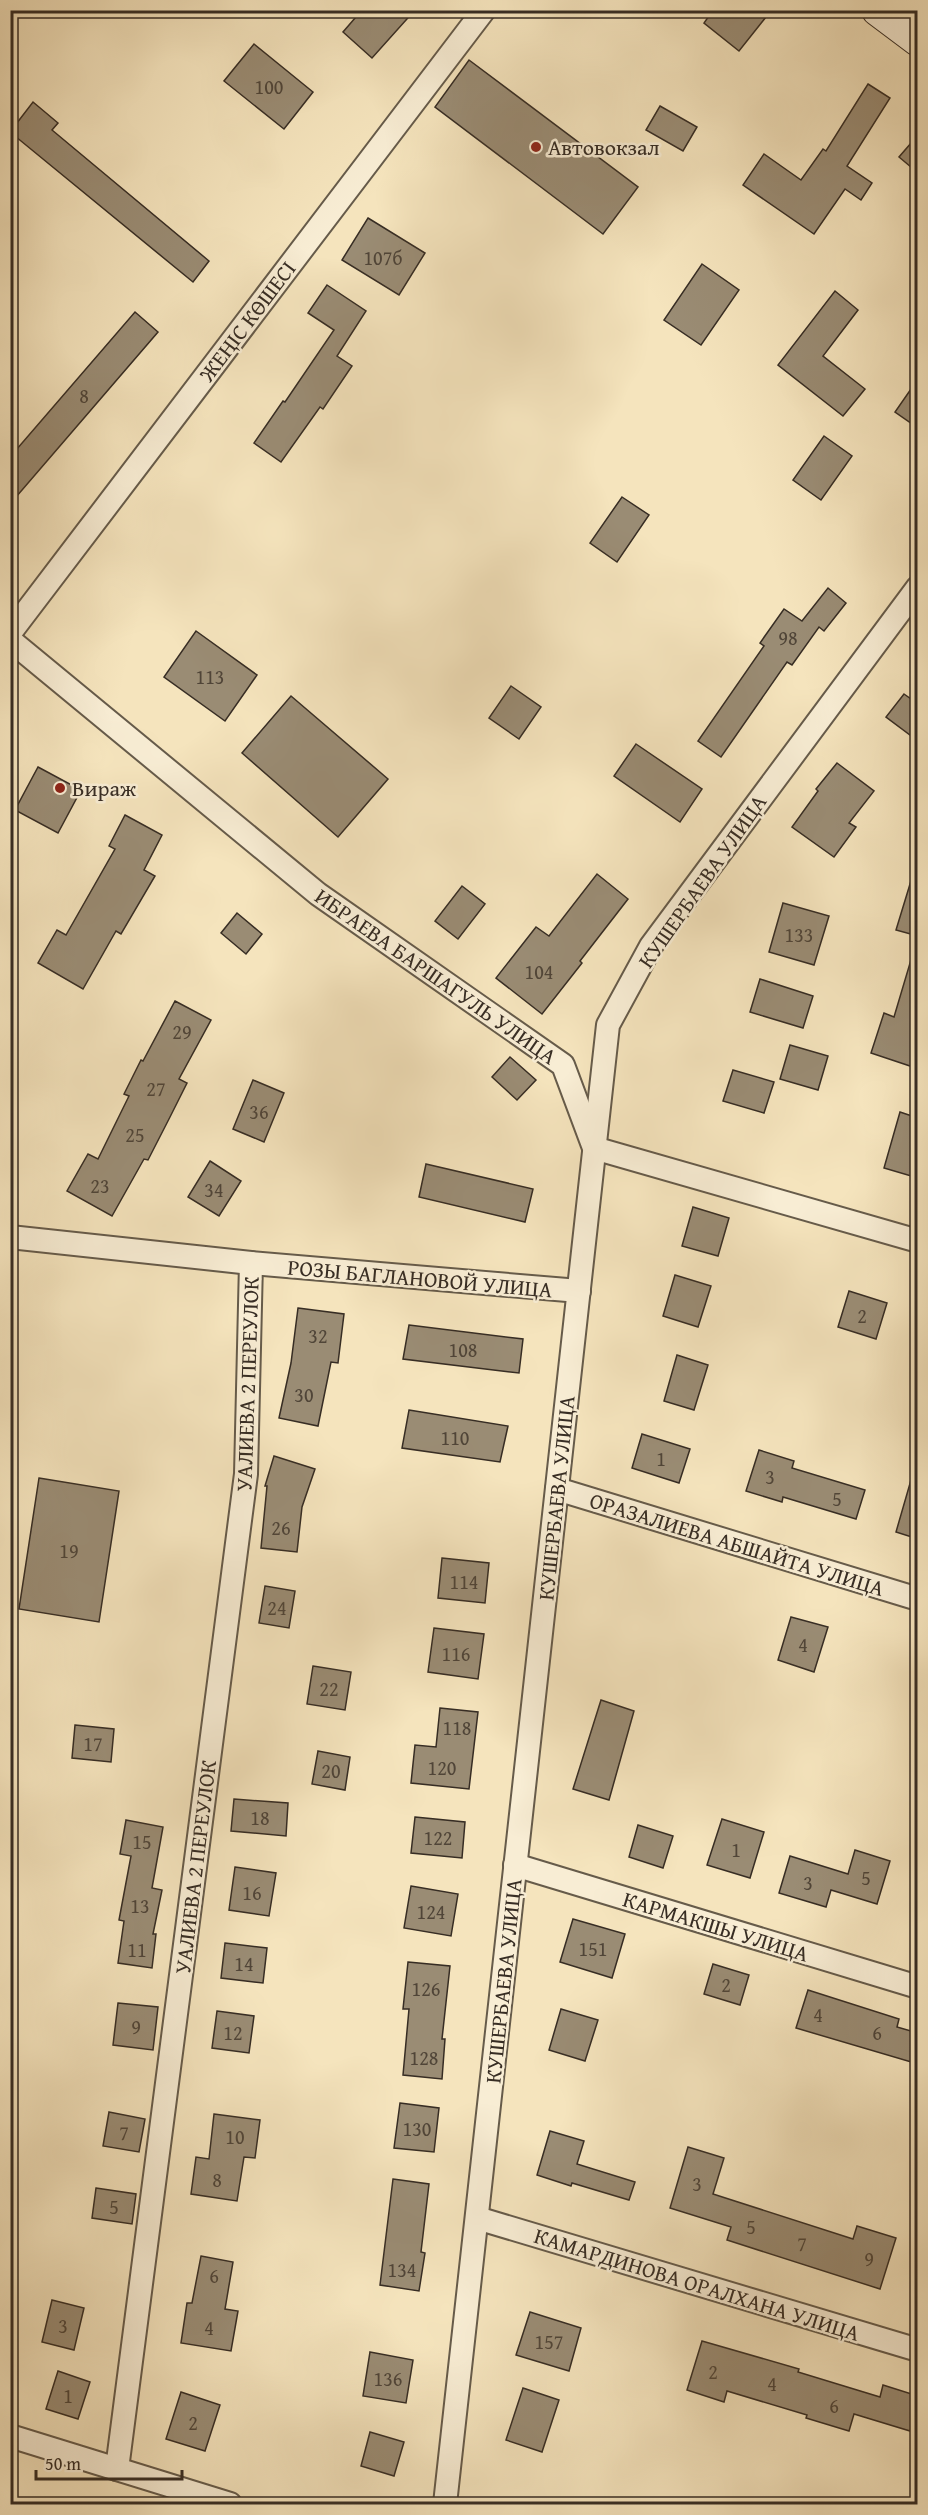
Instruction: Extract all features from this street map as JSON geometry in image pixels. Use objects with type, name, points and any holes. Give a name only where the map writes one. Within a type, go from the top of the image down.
[{"type":"street","name":"ЖЕҢІС КӨШЕСІ","points":[[10,633],[484,10]]},
{"type":"street","points":[[878,10],[918,40]]},
{"type":"street","name":"КУШЕРБАЕВА УЛИЦА","points":[[446,2505],[608,1024],[651,946],[918,586]]},
{"type":"street","name":"ИБРАЕВА БАРШАГУЛЬ УЛИЦА","points":[[10,640],[318,894],[563,1065],[594,1148]]},
{"type":"street","points":[[594,1148],[918,1241]]},
{"type":"street","name":"РОЗЫ БАГЛАНОВОЙ УЛИЦА","points":[[10,1237],[251,1263],[579,1291]]},
{"type":"street","name":"УАЛИЕВА 2 ПЕРЕУЛОК","points":[[117,2469],[246,1474],[251,1263]]},
{"type":"street","name":"ОРАЗАЛИЕВА АБШАЙТА УЛИЦА","points":[[557,1489],[918,1599]]},
{"type":"street","name":"КАРМАКШЫ УЛИЦА","points":[[515,1865],[918,1987]]},
{"type":"street","name":"КАМАРДИНОВА ОРАЛХАНА УЛИЦА","points":[[477,2218],[918,2350]]},
{"type":"street","points":[[10,2436],[230,2505]]},
{"type":"building","points":[[362,10],[415,10],[372,58],[343,32]]},
{"type":"building","points":[[713,10],[758,10],[766,17],[739,51],[704,23]]},
{"type":"building","points":[[254,44],[313,92],[284,129],[224,81]]},
{"type":"building","name":"Автовокзал","points":[[469,60],[638,187],[603,234],[435,107]]},
{"type":"building","points":[[868,84],[890,98],[847,166],[872,183],[861,200],[845,189],[814,234],[743,185],[764,154],[801,180],[823,149],[826,151]]},
{"type":"building","points":[[33,102],[58,123],[52,130],[209,261],[193,282],[10,132]]},
{"type":"building","points":[[660,106],[697,127],[683,151],[646,130]]},
{"type":"building","points":[[918,135],[918,173],[899,157]]},
{"type":"building","points":[[368,218],[425,253],[399,295],[342,260]]},
{"type":"building","points":[[702,264],[739,290],[701,345],[664,320]]},
{"type":"building","points":[[327,285],[366,311],[337,356],[352,366],[323,409],[320,407],[281,462],[254,443],[334,330],[308,313]]},
{"type":"building","points":[[835,291],[858,310],[823,356],[865,389],[843,416],[778,365]]},
{"type":"building","points":[[135,312],[158,332],[10,504],[10,457]]},
{"type":"building","points":[[918,379],[918,428],[895,412]]},
{"type":"building","points":[[824,436],[852,456],[821,500],[793,480]]},
{"type":"building","points":[[622,497],[649,515],[617,562],[590,543]]},
{"type":"building","points":[[828,588],[846,603],[824,631],[819,627],[792,665],[787,662],[721,757],[698,741],[764,646],[760,643],[784,609],[802,621]]},
{"type":"building","points":[[196,631],[257,675],[225,721],[164,677]]},
{"type":"building","points":[[511,686],[541,707],[519,739],[489,718]]},
{"type":"building","points":[[904,694],[918,704],[918,741],[886,717]]},
{"type":"building","points":[[291,696],[388,779],[338,837],[242,753]]},
{"type":"building","points":[[636,744],[702,789],[680,822],[614,776]]},
{"type":"building","points":[[837,763],[874,791],[849,823],[856,827],[834,857],[792,827],[818,791],[816,789]]},
{"type":"building","points":[[38,767],[81,790],[58,833],[15,810]]},
{"type":"building","points":[[125,815],[162,835],[144,870],[155,876],[121,934],[116,931],[83,989],[38,963],[57,930],[66,935],[115,849],[109,846]]},
{"type":"building","points":[[914,871],[918,872],[918,936],[896,930]]},
{"type":"building","points":[[597,874],[628,899],[542,1014],[496,978],[536,927],[549,936]]},
{"type":"building","points":[[462,886],[485,904],[458,939],[435,921]]},
{"type":"building","points":[[783,903],[829,916],[814,965],[769,952]]},
{"type":"building","points":[[237,913],[262,934],[246,954],[221,933]]},
{"type":"building","points":[[913,953],[918,954],[918,1053],[913,1067],[871,1053],[884,1013],[894,1017]]},
{"type":"building","points":[[760,979],[813,996],[803,1028],[750,1012]]},
{"type":"building","points":[[175,1001],[211,1020],[179,1079],[187,1083],[170,1117],[148,1160],[144,1159],[112,1216],[67,1191],[88,1154],[98,1159],[129,1096],[124,1094]]},
{"type":"building","points":[[790,1045],[828,1056],[818,1090],[780,1079]]},
{"type":"building","points":[[510,1057],[536,1080],[517,1100],[492,1077]]},
{"type":"building","points":[[733,1070],[774,1082],[764,1113],[723,1101]]},
{"type":"building","points":[[253,1080],[284,1093],[264,1142],[233,1129]]},
{"type":"building","points":[[900,1112],[918,1118],[918,1178],[884,1168]]},
{"type":"building","points":[[210,1161],[241,1181],[219,1216],[188,1197]]},
{"type":"building","points":[[426,1164],[533,1189],[525,1222],[419,1197]]},
{"type":"building","points":[[693,1207],[729,1218],[718,1256],[682,1246]]},
{"type":"building","points":[[675,1275],[711,1286],[698,1327],[663,1316]]},
{"type":"building","points":[[849,1291],[887,1303],[876,1339],[838,1327]]},
{"type":"building","points":[[298,1308],[344,1314],[338,1363],[331,1362],[318,1426],[279,1418],[291,1363]]},
{"type":"building","points":[[409,1325],[523,1339],[519,1373],[403,1359]]},
{"type":"building","points":[[677,1355],[708,1365],[694,1410],[664,1401]]},
{"type":"building","points":[[409,1410],[508,1426],[500,1462],[402,1448]]},
{"type":"building","points":[[642,1434],[690,1449],[679,1483],[632,1468]]},
{"type":"building","points":[[759,1450],[794,1461],[792,1468],[865,1490],[856,1519],[783,1497],[782,1502],[746,1491]]},
{"type":"building","points":[[274,1456],[315,1469],[302,1507],[297,1552],[261,1548],[267,1486],[265,1486]]},
{"type":"building","points":[[913,1473],[918,1473],[918,1539],[896,1532]]},
{"type":"building","points":[[39,1478],[119,1491],[99,1622],[19,1609]]},
{"type":"building","points":[[442,1558],[489,1563],[485,1603],[438,1598]]},
{"type":"building","points":[[265,1586],[295,1591],[289,1628],[259,1623]]},
{"type":"building","points":[[791,1617],[828,1627],[814,1672],[778,1660]]},
{"type":"building","points":[[434,1628],[484,1634],[478,1679],[428,1672]]},
{"type":"building","points":[[313,1666],[351,1672],[345,1710],[307,1704]]},
{"type":"building","points":[[601,1700],[634,1711],[609,1800],[573,1789]]},
{"type":"building","points":[[440,1708],[478,1712],[469,1789],[411,1783],[415,1745],[436,1747]]},
{"type":"building","points":[[75,1725],[114,1729],[111,1762],[72,1758]]},
{"type":"building","points":[[318,1751],[350,1757],[345,1790],[312,1784]]},
{"type":"building","points":[[234,1799],[288,1803],[286,1836],[231,1831]]},
{"type":"building","points":[[415,1817],[465,1822],[462,1858],[411,1853]]},
{"type":"building","points":[[722,1819],[764,1832],[750,1878],[707,1865]]},
{"type":"building","points":[[126,1820],[163,1827],[152,1888],[162,1890],[153,1934],[156,1934],[152,1968],[118,1963],[124,1921],[119,1920],[131,1856],[120,1854]]},
{"type":"building","points":[[638,1825],[673,1836],[663,1868],[629,1857]]},
{"type":"building","points":[[855,1850],[890,1861],[877,1904],[831,1890],[826,1907],[779,1893],[790,1856],[848,1874]]},
{"type":"building","points":[[235,1867],[276,1873],[269,1916],[229,1910]]},
{"type":"building","points":[[411,1886],[458,1894],[451,1936],[404,1928]]},
{"type":"building","points":[[573,1919],[625,1934],[612,1978],[560,1962]]},
{"type":"building","points":[[225,1943],[267,1948],[263,1983],[221,1978]]},
{"type":"building","points":[[408,1962],[450,1966],[442,2039],[445,2039],[442,2079],[403,2075],[409,2009],[403,2009]]},
{"type":"building","points":[[713,1964],[749,1975],[740,2005],[704,1994]]},
{"type":"building","points":[[808,1990],[899,2019],[897,2027],[918,2033],[918,2064],[796,2028]]},
{"type":"building","points":[[118,2003],[158,2007],[153,2050],[113,2045]]},
{"type":"building","points":[[561,2009],[598,2020],[585,2061],[549,2050]]},
{"type":"building","points":[[217,2011],[254,2016],[249,2053],[212,2048]]},
{"type":"building","points":[[400,2103],[439,2108],[434,2152],[394,2148]]},
{"type":"building","points":[[109,2112],[145,2119],[139,2152],[103,2146]]},
{"type":"building","points":[[214,2114],[260,2120],[255,2158],[244,2157],[237,2201],[191,2194],[196,2157],[209,2159]]},
{"type":"building","points":[[550,2131],[584,2141],[577,2164],[635,2182],[629,2200],[537,2175]]},
{"type":"building","points":[[688,2147],[724,2158],[713,2194],[853,2239],[857,2226],[896,2238],[880,2289],[727,2240],[731,2227],[670,2208]]},
{"type":"building","points":[[393,2179],[429,2184],[421,2252],[425,2253],[419,2291],[380,2285]]},
{"type":"building","points":[[96,2188],[136,2194],[132,2224],[92,2218]]},
{"type":"building","points":[[201,2256],[233,2262],[225,2309],[238,2311],[231,2351],[181,2343],[187,2303],[192,2303]]},
{"type":"building","points":[[52,2300],[84,2308],[74,2350],[42,2342]]},
{"type":"building","points":[[530,2312],[581,2328],[569,2371],[516,2355]]},
{"type":"building","points":[[702,2341],[799,2369],[798,2372],[880,2397],[883,2385],[918,2396],[918,2407],[910,2431],[854,2414],[849,2431],[806,2418],[807,2415],[727,2391],[724,2402],[687,2390]]},
{"type":"building","points":[[370,2352],[413,2360],[406,2403],[363,2396]]},
{"type":"building","points":[[58,2371],[90,2382],[78,2419],[46,2409]]},
{"type":"building","points":[[523,2388],[559,2400],[542,2452],[506,2440]]},
{"type":"building","points":[[181,2392],[220,2405],[205,2451],[166,2439]]},
{"type":"building","points":[[370,2432],[404,2442],[394,2476],[361,2466]]},
{"type":"place","name":"Автовокзал","points":[[536,147]]},
{"type":"place","name":"Вираж","points":[[60,788]]}]
